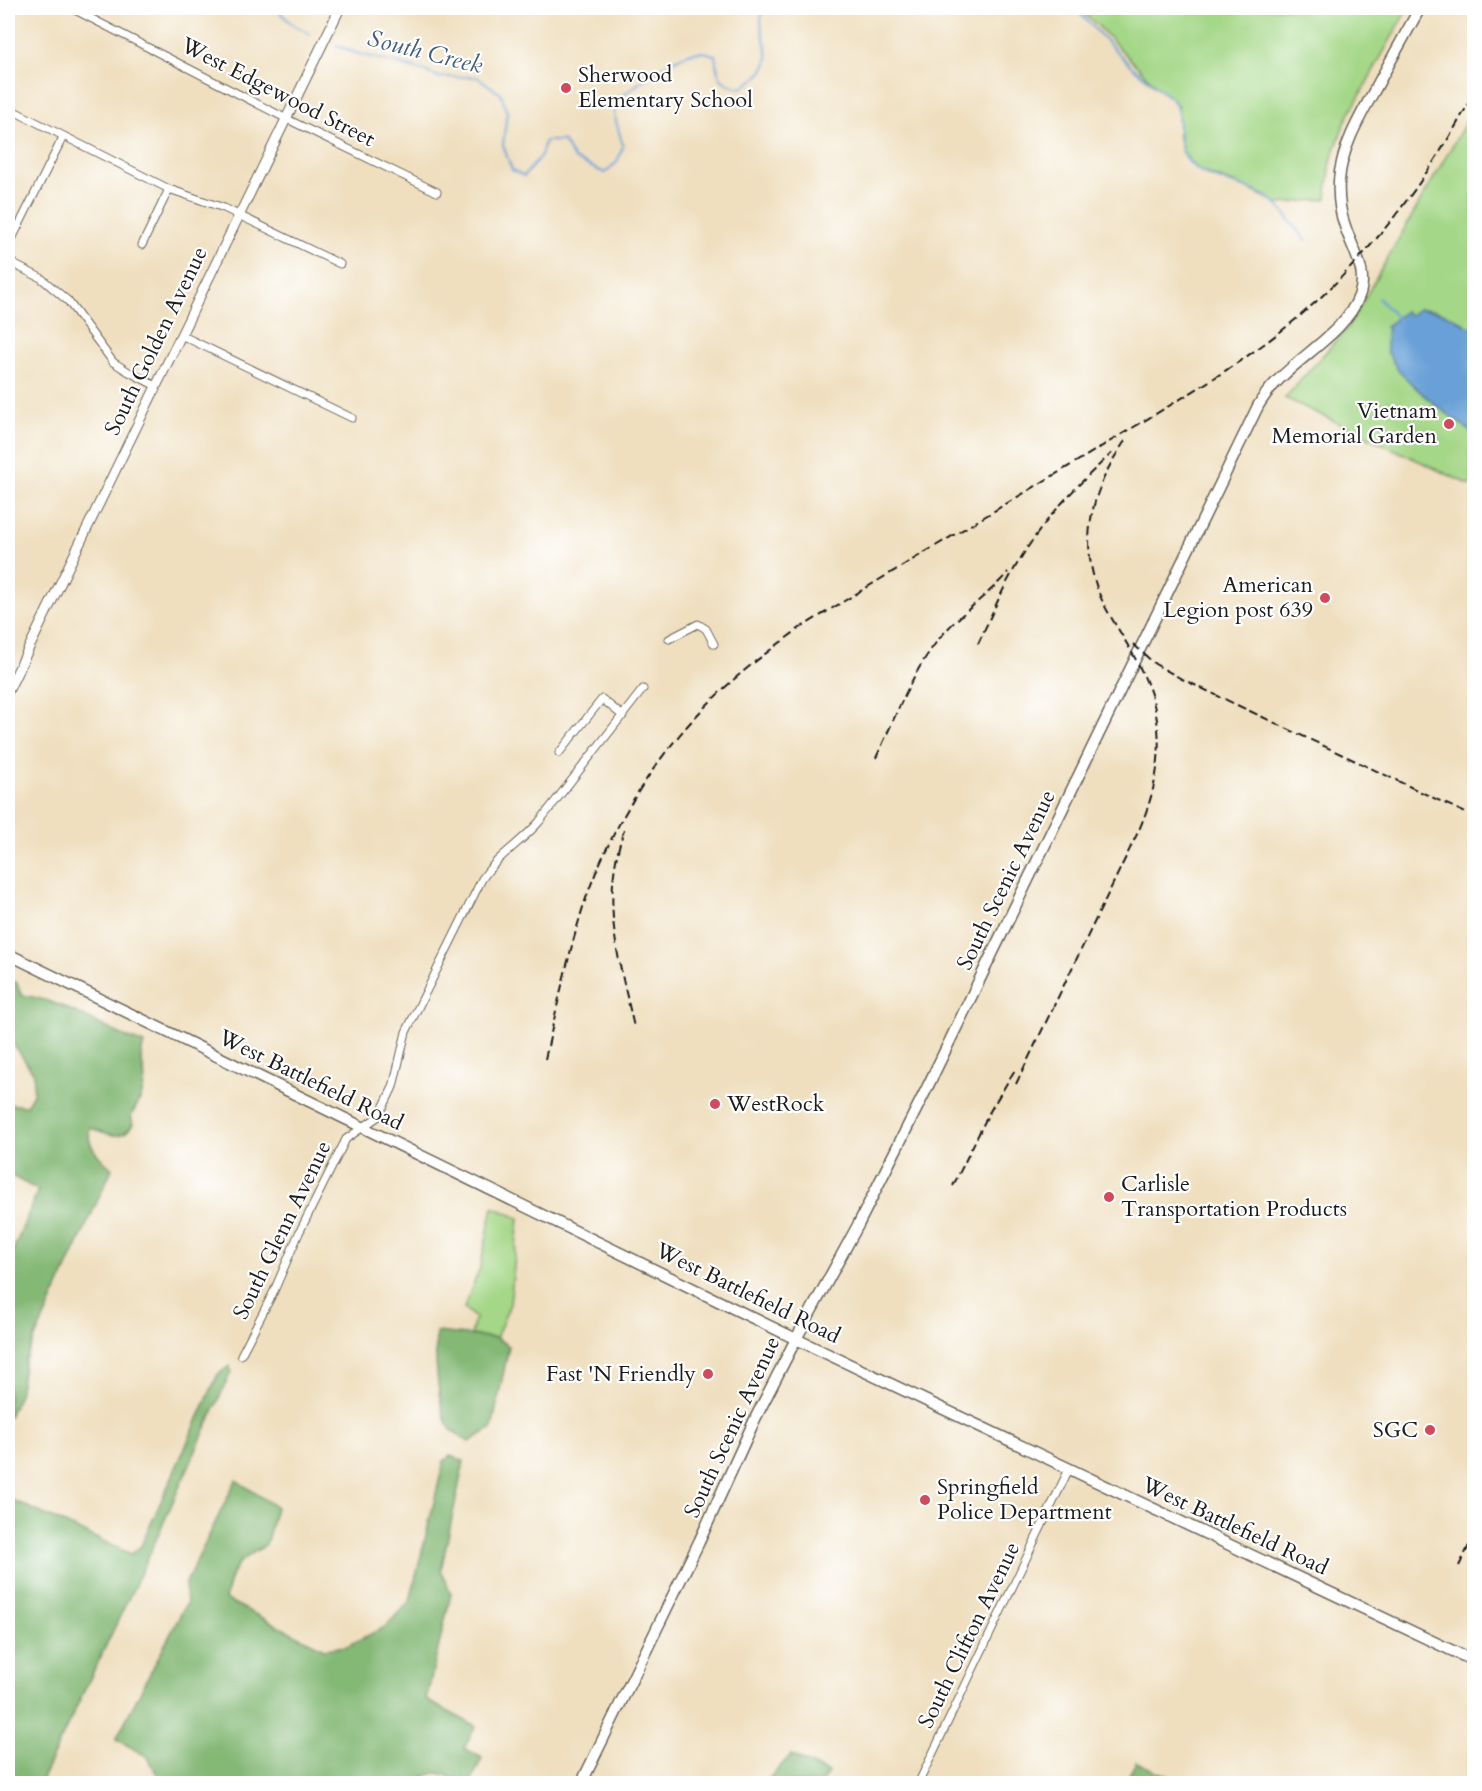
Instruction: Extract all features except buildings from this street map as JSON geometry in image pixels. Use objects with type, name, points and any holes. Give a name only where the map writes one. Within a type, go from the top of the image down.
[{"type":"main road","name":"South Scenic Avenue","points":[[581,1784],[699,1542],[756,1417],[795,1339],[858,1225],[925,1092],[1258,406],[1273,384],[1345,319],[1358,300],[1363,274],[1342,216],[1339,188],[1341,169],[1358,122],[1420,8]]},
{"type":"main road","name":"West Battlefield Road","points":[[8,954],[795,1339],[1474,1661]]},
{"type":"street","name":"West Edgewood Street","points":[[71,8],[287,119],[437,192]]},
{"type":"street","name":"South Golden Avenue","points":[[8,691],[340,8]]},
{"type":"street","points":[[8,108],[169,189],[239,215],[340,264]]},
{"type":"street","points":[[63,136],[9,245],[8,255],[11,262],[40,278],[69,301],[113,362],[156,386]]},
{"type":"street","points":[[142,245],[169,189]]},
{"type":"street","points":[[181,335],[352,418]]},
{"type":"street","points":[[669,639],[698,624],[706,629],[714,644]]},
{"type":"street","name":"South Glenn Avenue","points":[[241,1355],[346,1139],[379,1116],[393,1087],[406,1032],[482,879],[497,859],[522,840],[539,822],[643,689]]},
{"type":"street","points":[[559,753],[602,699],[623,716]]},
{"type":"street","name":"South Clifton Avenue","points":[[918,1784],[1069,1469]]},
{"type":"green space","points":[[1077,8],[1408,8],[1344,124],[1331,161],[1326,199],[1279,204],[1244,187],[1200,171],[1189,161],[1182,151],[1179,138],[1178,107],[1173,100]]},
{"type":"green space","points":[[1474,108],[1474,487],[1285,398],[1348,327]]},
{"type":"green space","points":[[8,979],[17,983],[21,995],[53,1003],[144,1044],[141,1058],[145,1077],[142,1095],[131,1116],[133,1124],[128,1130],[123,1134],[113,1135],[90,1128],[92,1146],[98,1156],[112,1169],[25,1360],[19,1395],[8,1418],[8,1263],[38,1190],[8,1174],[8,1104],[26,1106],[33,1094],[34,1074],[8,1036]]},
{"type":"green space","points":[[493,1207],[519,1218],[510,1304],[496,1338],[471,1335],[475,1318],[464,1308],[480,1268]]},
{"type":"green space","points":[[436,1332],[496,1338],[509,1346],[492,1428],[469,1442],[452,1430],[442,1409]]},
{"type":"green space","points":[[230,1366],[231,1372],[145,1564],[40,1783],[8,1783],[8,1498],[131,1554],[141,1546],[218,1374]]},
{"type":"green space","points":[[450,1456],[464,1461],[441,1570],[451,1594],[426,1700],[476,1726],[464,1748],[482,1758],[470,1783],[438,1773],[423,1777],[413,1784],[161,1783],[148,1757],[116,1739],[187,1602],[185,1585],[236,1480],[276,1507],[266,1545],[248,1556],[233,1571],[225,1599],[324,1649],[347,1646],[385,1627],[410,1601],[444,1461]]},
{"type":"green space","points":[[791,1755],[828,1773],[821,1783],[765,1783]]},
{"type":"green space","points":[[1136,1762],[1182,1783],[1142,1783],[1128,1777]]},
{"type":"water","points":[[1418,309],[1441,312],[1474,330],[1474,434],[1416,388],[1396,367],[1388,354],[1386,336],[1388,329],[1386,327],[1405,311],[1410,316]]},
{"type":"waterway","name":"South Creek","points":[[275,8],[291,23],[310,34]]},
{"type":"waterway","name":"South Creek","points":[[336,45],[439,77],[477,77],[501,94],[507,112],[503,145],[512,170],[524,176],[541,156],[545,141],[563,141],[574,159],[605,173],[617,162],[623,146],[614,114],[618,99],[669,63],[691,53],[703,52],[715,55],[718,74],[728,84],[741,88],[756,78],[764,69],[767,61],[761,22],[762,8]]},
{"type":"waterway","name":"South Creek","points":[[1070,8],[1079,13],[1131,66],[1173,100],[1178,115],[1181,147],[1189,162],[1208,175],[1253,190],[1273,201],[1306,240]]},
{"type":"waterway","name":"South Creek","points":[[1378,298],[1398,319]]},
{"type":"railway","points":[[545,1059],[580,917],[602,858],[617,828],[652,771],[672,744],[715,697],[735,678],[800,628],[1194,391],[1297,319],[1365,252],[1406,202],[1442,149],[1474,93]]},
{"type":"railway","points":[[1016,1084],[1139,830],[1155,783],[1159,751],[1157,718],[1153,701],[1139,666],[1098,590],[1089,546],[1090,524],[1102,482],[1125,441]]},
{"type":"railway","points":[[978,644],[1008,581],[1039,531],[1086,477],[1112,453]]},
{"type":"railway","points":[[876,758],[923,661],[951,625],[1008,572]]},
{"type":"railway","points":[[1133,644],[1155,664],[1180,678],[1474,817]]},
{"type":"railway","points":[[624,830],[617,856],[612,905],[617,952],[634,1027]]},
{"type":"railway","points":[[953,1186],[989,1113],[1016,1068]]},
{"type":"railway","points":[[1459,1566],[1474,1535]]},
{"type":"place","name":"Sherwood Elementary School","points":[[566,88]]},
{"type":"place","name":"Vietnam Memorial Garden","points":[[1449,424]]},
{"type":"place","name":"American Legion post 639","points":[[1325,598]]},
{"type":"place","name":"WestRock","points":[[715,1104]]},
{"type":"place","name":"Carlisle Transportation Products","points":[[1109,1197]]},
{"type":"place","name":"Fast 'N Friendly","points":[[708,1374]]},
{"type":"place","name":"SGC","points":[[1430,1430]]},
{"type":"place","name":"Springfield Police Department","points":[[925,1500]]}]
